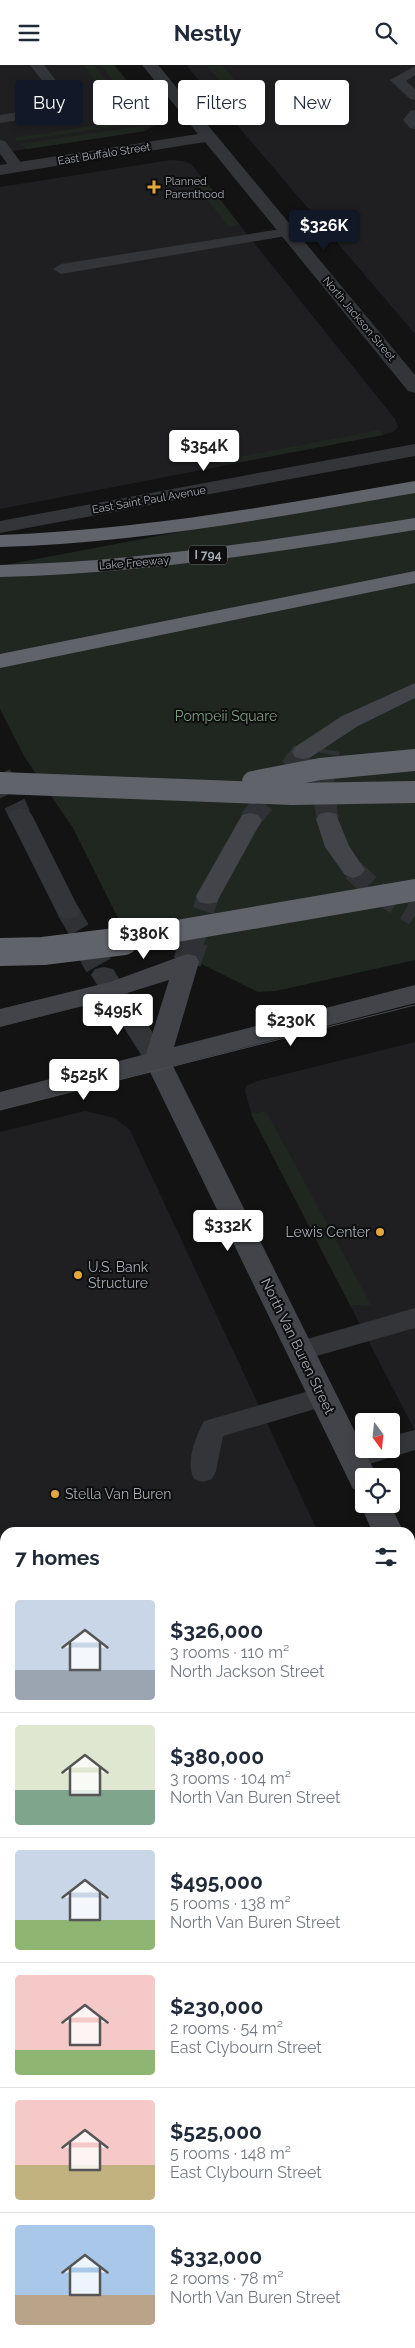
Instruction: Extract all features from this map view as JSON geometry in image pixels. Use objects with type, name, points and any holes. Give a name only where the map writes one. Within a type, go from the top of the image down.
[{"type":"highway","points":[[0,541],[63,539],[150,531],[415,487]]},
{"type":"highway","name":"Lake Freeway","points":[[0,571],[144,563],[200,557],[415,524]]},
{"type":"highway","points":[[0,661],[415,577]]},
{"type":"highway","points":[[210,791],[320,769],[415,760]]},
{"type":"highway","points":[[0,783],[292,794],[415,792]]},
{"type":"highway","points":[[0,952],[43,951],[133,940],[415,890]]},
{"type":"main road","points":[[303,752],[350,721],[415,690]]},
{"type":"main road","points":[[329,750],[350,721]]},
{"type":"main road","points":[[328,819],[337,847],[353,870]]},
{"type":"main road","points":[[208,896],[250,820]]},
{"type":"main road","points":[[0,1018],[109,983],[151,979],[187,962],[157,1061]]},
{"type":"main road","points":[[0,1101],[415,994]]},
{"type":"main road","name":"North Van Buren Street","points":[[157,1061],[358,1468]]},
{"type":"main road","points":[[379,1513],[386,1527]]},
{"type":"street","name":"North Jackson Street","points":[[150,65],[415,387]]},
{"type":"street","name":"East Buffalo Street","points":[[0,170],[209,137]]},
{"type":"street","name":"East Saint Paul Avenue","points":[[0,527],[415,450]]},
{"type":"street","points":[[20,815],[68,911]]},
{"type":"street","name":"North Van Buren Street","points":[[109,983],[157,1061]]},
{"type":"lane","points":[[0,119],[70,108],[37,65]]},
{"type":"lane","points":[[414,67],[397,80],[415,97]]},
{"type":"lane","points":[[415,114],[410,120],[415,125]]},
{"type":"lane","points":[[0,144],[17,167]]},
{"type":"lane","points":[[61,269],[287,232]]},
{"type":"lane","points":[[300,1351],[415,1318]]},
{"type":"lane","points":[[203,1471],[207,1441],[213,1428],[322,1397]]},
{"type":"lane","points":[[400,1444],[415,1440]]},
{"type":"lane","points":[[359,1468],[373,1458]]},
{"type":"shaded area","points":[[0,65],[114,65],[126,80],[93,80],[93,125],[155,125],[145,131],[0,153]]},
{"type":"shaded area","points":[[186,65],[415,65],[415,334],[237,125],[265,125],[265,80],[199,80]]},
{"type":"shaded area","points":[[171,160],[191,164],[395,419],[398,427],[393,432],[383,435],[0,509],[0,187]]},
{"type":"shaded area","name":"Lewis Center","points":[[415,1042],[415,1431],[252,1116],[245,1091],[246,1086],[257,1081]]},
{"type":"shaded area","points":[[85,1111],[115,1118],[130,1130],[316,1527],[0,1527],[0,1132]]},
{"type":"green space","points":[[83,65],[94,65],[106,80],[95,80]]},
{"type":"green space","points":[[101,65],[114,65],[126,80],[113,80]]},
{"type":"green space","points":[[206,65],[222,65],[235,80],[219,80]]},
{"type":"green space","points":[[97,125],[125,125],[17,141],[15,138]]},
{"type":"green space","points":[[142,126],[145,131],[28,149],[19,144]]},
{"type":"green space","points":[[207,183],[240,225],[229,227],[196,185]]},
{"type":"green space","points":[[380,430],[383,435],[224,465],[218,461]]},
{"type":"green space","name":"Pompeii Square","points":[[415,487],[415,960],[276,991],[258,992],[121,924],[73,828],[24,756],[0,709],[0,566]]},
{"type":"green space","points":[[266,1111],[371,1305],[350,1305],[251,1114]]},
{"type":"tunnel","points":[[328,819],[322,786],[329,750]]},
{"type":"tunnel","points":[[250,820],[303,752]]},
{"type":"tunnel","points":[[0,774],[20,815]]},
{"type":"tunnel","points":[[353,870],[374,890],[415,915]]},
{"type":"tunnel","points":[[193,942],[208,896]]},
{"type":"tunnel","points":[[68,911],[86,942]]},
{"type":"tunnel","points":[[85,941],[104,975]]},
{"type":"tunnel","points":[[187,962],[194,941]]},
{"type":"tram line","points":[[0,1110],[415,1005]]},
{"type":"place","name":"Planned Parenthood","points":[[154,187]]},
{"type":"place","name":"Lewis Center","points":[[380,1232]]},
{"type":"place","name":"U.S. Bank Structure","points":[[78,1275]]},
{"type":"place","name":"Stella Van Buren","points":[[55,1494]]}]
